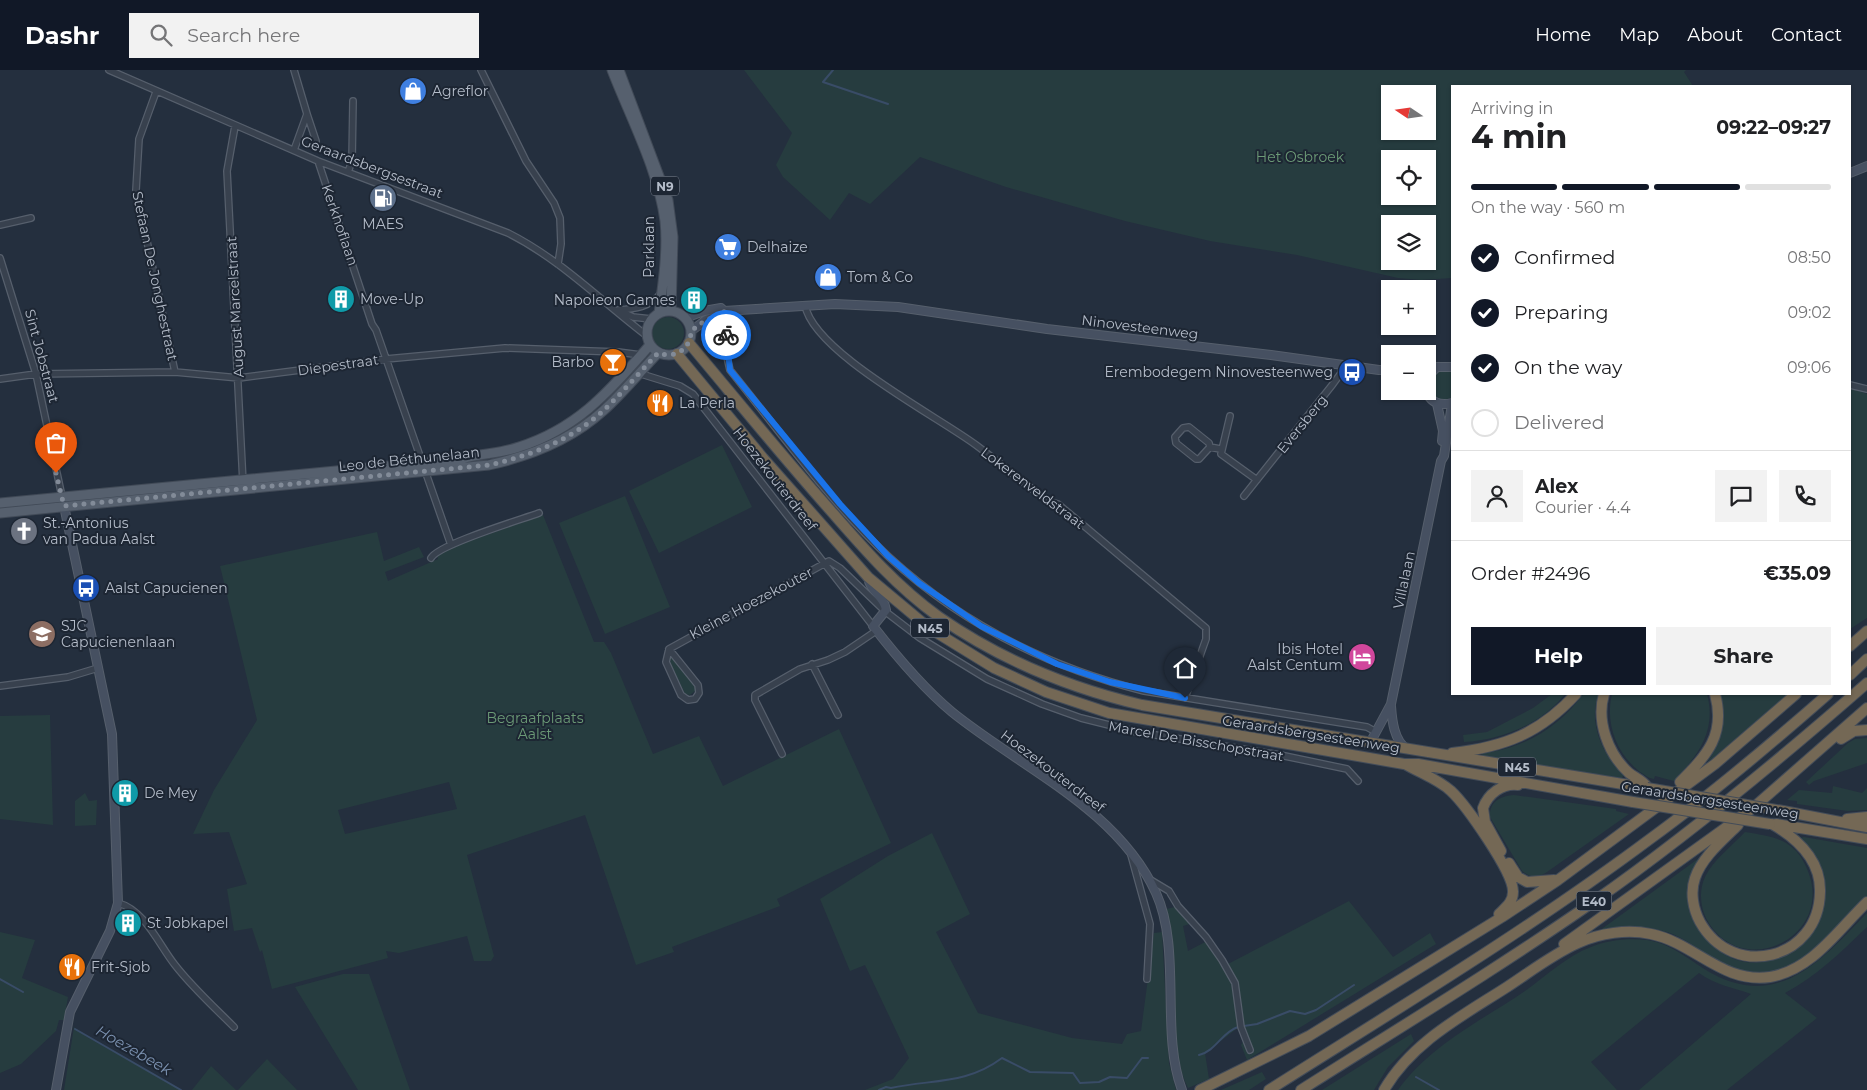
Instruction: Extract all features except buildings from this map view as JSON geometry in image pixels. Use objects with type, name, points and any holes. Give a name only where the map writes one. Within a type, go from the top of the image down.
[{"type":"highway","name":"Geraardsbergsesteenweg","points":[[689,343],[776,448],[880,566],[937,615],[972,639],[1027,667],[1113,698],[1867,826]]},
{"type":"highway","name":"Geraardsbergsesteenweg","points":[[677,354],[764,458],[868,577],[929,628],[965,652],[1020,682],[1086,706],[1147,721],[1404,764],[1446,768],[1520,781],[1530,785],[1867,840]]},
{"type":"highway","points":[[1851,638],[1867,630]]},
{"type":"highway","points":[[1851,645],[1867,630]]},
{"type":"highway","points":[[1851,673],[1867,659]]},
{"type":"highway","name":"E40","points":[[1301,1090],[1471,984],[1592,902],[1751,782],[1867,683]]},
{"type":"highway","points":[[1436,754],[1486,748],[1523,736],[1556,714],[1575,695]]},
{"type":"highway","points":[[1604,695],[1602,722],[1611,750],[1623,767],[1645,783],[1648,788]]},
{"type":"highway","points":[[1669,796],[1703,759],[1714,741],[1718,720],[1715,695]]},
{"type":"highway","points":[[1200,1090],[1309,1036],[1558,880],[1669,796],[1715,764],[1795,695]]},
{"type":"highway","name":"E40","points":[[1269,1090],[1464,967],[1591,882],[1720,785],[1827,695]]},
{"type":"highway","points":[[1550,958],[1553,952],[1753,808],[1823,749],[1867,708]]},
{"type":"highway","points":[[1823,749],[1854,731],[1867,730]]},
{"type":"highway","points":[[1404,764],[1436,780],[1451,791],[1476,820],[1506,871],[1514,893],[1508,905],[1494,921]]},
{"type":"highway","points":[[1530,785],[1508,785],[1493,792],[1485,802],[1483,818],[1518,877],[1533,883],[1549,879],[1558,880]]},
{"type":"highway","points":[[1753,808],[1705,860],[1695,876],[1693,888],[1696,913],[1707,932],[1722,947],[1746,956],[1768,956],[1783,952],[1795,944],[1813,923],[1820,902],[1818,876],[1809,855],[1794,836],[1771,824]]},
{"type":"highway","points":[[1833,820],[1867,817]]},
{"type":"highway","points":[[1384,1090],[1392,1076],[1410,1056],[1436,1034],[1550,958],[1577,943],[1594,937],[1620,932],[1642,933],[1675,942],[1729,973],[1752,978],[1772,976],[1792,969],[1813,956],[1867,902]]},
{"type":"main road","name":"Parklaan","points":[[612,70],[659,191],[665,223],[659,313]]},
{"type":"main road","name":"Parklaan","points":[[620,70],[668,200],[673,237],[671,311]]},
{"type":"main road","points":[[671,311],[685,318],[691,331],[689,343],[677,354],[666,355],[658,353],[648,340],[651,319],[659,313],[671,311]]},
{"type":"main road","name":"Leo de Béthunelaan","points":[[422,467],[504,452],[549,435],[568,425],[609,392],[640,355],[648,340]]},
{"type":"main road","name":"Leo de Béthunelaan","points":[[63,502],[422,467],[489,465],[514,459],[538,451],[567,436],[602,412],[658,353]]},
{"type":"main road","points":[[0,502],[63,502]]},
{"type":"main road","points":[[0,513],[63,502]]},
{"type":"street","points":[[294,70],[316,141]]},
{"type":"street","points":[[481,70],[526,161],[554,203],[560,218],[562,244],[558,264]]},
{"type":"street","name":"Geraardsbergsestraat","points":[[113,71],[156,92],[318,161],[508,233],[558,264],[616,309],[648,340]]},
{"type":"street","name":"Stefaan De Jonghestraat","points":[[156,92],[138,139],[136,190],[176,372]]},
{"type":"street","points":[[348,172],[352,161],[353,101]]},
{"type":"street","points":[[294,150],[307,114]]},
{"type":"street","name":"August Marcelstraat","points":[[235,126],[227,171],[242,484]]},
{"type":"street","name":"Kerkhoflaan","points":[[318,161],[366,308],[386,359],[422,467],[451,545]]},
{"type":"street","points":[[1851,172],[1864,166],[1867,161]]},
{"type":"street","points":[[0,225],[31,218]]},
{"type":"street","name":"Sint Jobstraat","points":[[0,258],[36,374],[112,734],[118,903],[110,931],[73,1005],[56,1090]]},
{"type":"street","points":[[616,309],[648,304],[654,301],[662,290]]},
{"type":"street","name":"Ninovesteenweg","points":[[805,305],[849,304],[898,307],[1047,329],[1379,370]]},
{"type":"street","points":[[685,318],[707,310],[721,308],[724,311],[805,305]]},
{"type":"street","name":"Lokerenveldstraat","points":[[805,305],[807,314],[817,329],[855,365],[976,445],[1048,501],[1058,504],[1206,628],[1206,640],[1185,698]]},
{"type":"street","name":"Geraardsbergsestraat","points":[[616,309],[632,317],[651,319]]},
{"type":"street","points":[[691,331],[706,320],[722,315],[724,311]]},
{"type":"street","points":[[724,311],[727,357],[730,370],[840,504],[888,556],[919,583],[981,626],[1057,664],[1110,682],[1185,698],[1367,727],[1376,732]]},
{"type":"street","name":"Diepestraat","points":[[0,379],[36,374],[176,372],[238,378],[386,359],[505,348],[618,352],[640,355]]},
{"type":"street","name":"Eversberg","points":[[1244,496],[1333,384],[1341,373],[1343,365]]},
{"type":"street","points":[[1436,368],[1451,367]]},
{"type":"street","name":"Hoezekouterdreef","points":[[638,373],[680,386],[693,394],[915,678],[938,700],[970,725],[1072,798],[1109,829],[1131,855],[1149,879],[1164,912],[1174,1060],[1182,1090]]},
{"type":"street","points":[[1851,384],[1867,390]]},
{"type":"street","points":[[1433,400],[1438,404],[1451,404]]},
{"type":"street","name":"Villalaan","points":[[1438,404],[1445,436]]},
{"type":"street","name":"Villalaan","points":[[1407,749],[1402,745],[1392,723],[1391,704],[1451,409]]},
{"type":"street","points":[[1230,416],[1220,449],[1222,457],[1257,480]]},
{"type":"street","points":[[1210,447],[1200,458],[1196,458],[1176,443],[1175,437],[1183,428],[1189,427],[1208,443],[1210,447],[1220,449]]},
{"type":"street","points":[[432,558],[434,552],[539,513]]},
{"type":"street","name":"Kleine Hoezekouter","points":[[669,649],[829,561],[834,562],[886,612]]},
{"type":"street","points":[[782,754],[754,697],[757,692],[812,664],[828,660],[875,628],[886,612],[886,603],[871,588],[868,577]]},
{"type":"street","name":"Marcel De Bisschopstraat","points":[[886,612],[903,626],[988,679],[1042,704],[1081,718],[1137,732],[1347,769],[1358,781]]},
{"type":"street","points":[[669,649],[698,685],[700,693],[695,699],[688,700],[681,695],[666,662],[669,649]]},
{"type":"street","points":[[812,664],[838,715]]},
{"type":"street","points":[[0,686],[68,677],[98,668]]},
{"type":"street","name":"Villalaan","points":[[1370,742],[1391,704]]},
{"type":"street","name":"Hoezekouterdreef","points":[[1131,855],[1150,924],[1147,979]]},
{"type":"street","name":"Hoezekouterdreef","points":[[1149,879],[1169,891],[1178,906],[1206,937],[1222,960],[1235,984],[1241,1027],[1250,1050]]},
{"type":"street","points":[[118,903],[130,908],[145,922],[175,966],[234,1027]]},
{"type":"green space","name":"Het Osbroek","points":[[744,70],[1686,70],[1684,72],[1692,85],[1451,85],[1451,278],[1421,280],[1398,278],[1297,255],[1210,241],[1125,221],[1006,187],[920,157],[870,204],[849,193],[830,220],[783,177],[776,165],[792,133]]},
{"type":"green space","points":[[668,317],[674,318],[679,322],[683,327],[683,339],[679,344],[674,348],[668,349],[662,348],[657,344],[653,339],[652,333],[653,327],[657,322],[662,318]]},
{"type":"green space","points":[[1438,371],[1451,372],[1451,398],[1440,400],[1436,398],[1436,373]]},
{"type":"green space","points":[[1851,388],[1867,394],[1867,618],[1851,628]]},
{"type":"green space","points":[[722,445],[752,507],[659,553],[629,491]]},
{"type":"green space","points":[[625,496],[670,607],[605,634],[559,523]]},
{"type":"green space","name":"Begraafplaats Aalst","points":[[543,515],[594,642],[604,642],[611,653],[653,754],[699,736],[723,786],[839,729],[891,843],[777,899],[780,906],[672,947],[674,952],[636,965],[585,815],[467,855],[494,956],[491,961],[474,961],[467,936],[399,953],[386,951],[388,958],[272,989],[262,950],[260,952],[252,928],[234,931],[227,889],[247,884],[229,832],[193,834],[214,790],[257,720],[220,566],[377,532],[384,561],[419,547],[424,557],[385,572],[388,581],[438,559],[436,553]],"holes":[[[449,782],[457,809],[345,834],[338,810]]]},
{"type":"green space","points":[[671,658],[674,658],[696,686],[695,691],[690,695],[685,694],[670,662]]},
{"type":"green space","points":[[1551,695],[1564,695],[1545,714],[1520,729],[1492,738],[1464,742],[1463,735],[1487,732],[1533,708]]},
{"type":"green space","points":[[1582,695],[1599,695],[1595,716],[1599,738],[1616,767],[1624,774],[1622,778],[1482,756],[1482,753],[1512,747],[1539,734],[1552,726],[1574,706]]},
{"type":"green space","points":[[1612,695],[1707,695],[1709,720],[1707,731],[1698,752],[1674,781],[1655,776],[1654,779],[1640,772],[1619,747],[1611,726],[1610,705]]},
{"type":"green space","points":[[1720,695],[1787,695],[1707,763],[1716,746],[1721,730],[1722,703]]},
{"type":"green space","points":[[50,715],[53,825],[0,819],[0,716]]},
{"type":"green space","points":[[1867,738],[1867,763],[1814,781],[1809,785],[1806,782],[1848,743],[1855,739]]},
{"type":"green space","points":[[1833,786],[1862,793],[1867,788],[1867,810],[1848,811],[1797,804],[1797,801],[1787,800],[1799,790],[1832,793]]},
{"type":"green space","points":[[85,793],[89,801],[97,800],[96,825],[75,826],[75,801]]},
{"type":"green space","points":[[1514,795],[1616,809],[1616,811],[1629,814],[1547,872],[1538,876],[1531,876],[1522,871],[1490,817],[1492,807],[1497,800]]},
{"type":"green space","points":[[1745,832],[1775,838],[1784,842],[1798,853],[1809,874],[1813,897],[1807,917],[1795,933],[1778,944],[1759,949],[1739,947],[1721,937],[1706,918],[1701,903],[1702,887],[1708,871]]},
{"type":"green space","points":[[932,833],[970,914],[936,932],[978,1013],[1072,1038],[1122,1044],[1127,1034],[1141,1031],[1154,933],[1162,932],[1169,1063],[1176,1090],[865,1090],[893,1079],[909,1058],[865,965],[850,971],[820,899],[888,856]]},
{"type":"green space","points":[[1804,837],[1867,848],[1867,896],[1817,946],[1791,966],[1770,972],[1737,970],[1717,961],[1687,941],[1667,932],[1642,928],[1599,931],[1706,853],[1695,873],[1688,892],[1689,912],[1701,933],[1724,954],[1750,962],[1775,959],[1797,947],[1813,926],[1821,900],[1817,870],[1800,838]]},
{"type":"green space","points":[[1349,901],[1393,957],[1430,933],[1436,944],[1247,1060],[1241,1045],[1246,1037],[1237,982],[1228,964]]},
{"type":"green space","points":[[1175,907],[1190,924],[1183,926],[1188,951],[1207,941],[1233,984],[1239,1027],[1205,1053],[1209,1079],[1188,1088],[1181,1070],[1174,1025],[1171,952],[1166,909]]},
{"type":"green space","points":[[1867,913],[1867,927],[1818,971],[1785,993],[1817,1018],[1727,1090],[1639,1090],[1751,994],[1717,983],[1699,973],[1591,1062],[1617,1090],[1398,1090],[1425,1060],[1457,1035],[1525,991],[1565,961],[1597,945],[1626,939],[1656,942],[1674,949],[1713,974],[1737,984],[1760,986],[1780,982],[1799,974],[1834,946]]},
{"type":"green space","points":[[0,932],[35,940],[22,978],[68,997],[64,1020],[59,1020],[56,1031],[21,1064],[0,1073]]},
{"type":"green space","points":[[343,974],[369,974],[410,1090],[358,1090],[295,987]]},
{"type":"green space","points":[[74,1027],[87,1037],[181,1090],[64,1090]]},
{"type":"green space","points":[[1411,1034],[1414,1041],[1388,1067],[1374,1090],[1322,1090]]},
{"type":"green space","points":[[267,1059],[297,1090],[238,1090]]},
{"type":"green space","points":[[211,1066],[236,1090],[192,1090]]},
{"type":"green space","points":[[1262,1072],[1266,1079],[1249,1090],[1221,1090]]},
{"type":"waterway","points":[[833,70],[823,82],[888,104]]},
{"type":"waterway","name":"Hoezebeek","points":[[0,979],[23,992]]},
{"type":"waterway","name":"Hoezebeek","points":[[1244,1026],[1257,1024],[1290,1011],[1305,1014],[1316,1010],[1354,985]]},
{"type":"waterway","name":"Hoezebeek","points":[[1199,1055],[1210,1050],[1232,1029],[1238,1027]]},
{"type":"waterway","name":"Hoezebeek","points":[[75,1029],[181,1090]]},
{"type":"waterway","name":"Hoezebeek","points":[[879,1090],[886,1087],[891,1088],[962,1077],[989,1067],[1002,1058],[1030,1072],[1073,1073],[1080,1083],[1099,1082],[1110,1077],[1127,1078],[1142,1058],[1148,1058]]},
{"type":"waterway","name":"Hoezebeek","points":[[1416,1077],[1439,1090]]},
{"type":"way so far","points":[[56,473],[64,506],[489,465],[538,451],[581,428],[602,412],[658,353],[666,355],[677,354],[689,343],[691,331],[706,320],[722,315],[724,311],[726,335]]},
{"type":"place","name":"Agreflor","points":[[413,91]]},
{"type":"place","name":"MAES","points":[[383,198]]},
{"type":"place","name":"Delhaize","points":[[728,247]]},
{"type":"place","name":"Tom & Co","points":[[828,277]]},
{"type":"place","name":"Move-Up","points":[[341,299]]},
{"type":"place","name":"Napoleon Games","points":[[694,300]]},
{"type":"place","name":"Barbo","points":[[613,362]]},
{"type":"place","name":"Erembodegem Ninovesteenweg","points":[[1352,372]]},
{"type":"place","name":"La Perla","points":[[660,403]]},
{"type":"place","name":"St.-Antonius van Padua Aalst","points":[[24,531]]},
{"type":"place","name":"Aalst Capucienen","points":[[86,588]]},
{"type":"place","name":"SJC Capucienenlaan","points":[[42,634]]},
{"type":"place","name":"Ibis Hotel Aalst Centum","points":[[1362,657]]},
{"type":"place","name":"De Mey","points":[[125,793]]},
{"type":"place","name":"St Jobkapel","points":[[128,923]]},
{"type":"place","name":"Frit-Sjob","points":[[72,967]]},
{"type":"route","points":[[726,335],[727,357],[730,370],[840,504],[888,556],[919,583],[948,605],[981,626],[1013,644],[1057,664],[1110,682],[1144,691],[1185,698]]}]
